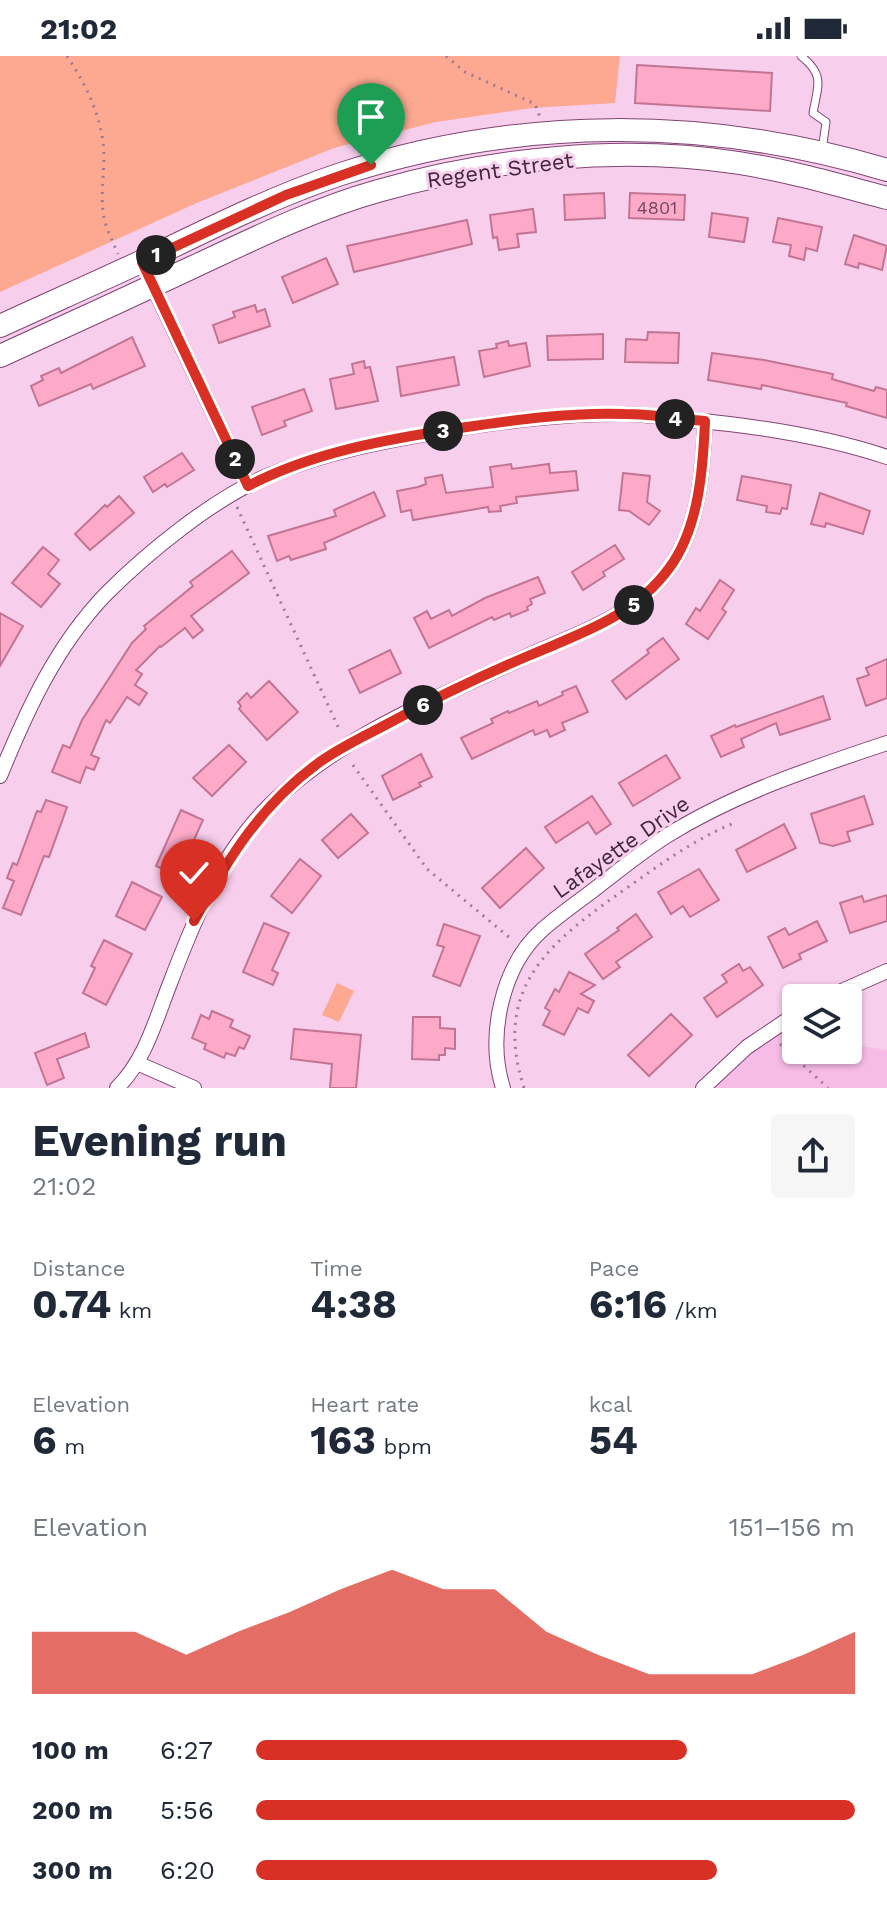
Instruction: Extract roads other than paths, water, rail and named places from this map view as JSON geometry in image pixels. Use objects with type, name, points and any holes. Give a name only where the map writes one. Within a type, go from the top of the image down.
[{"type":"street","name":"Regent Street","points":[[0,326],[130,259],[336,176],[409,155],[515,135],[594,129],[725,135],[822,151],[887,170]]},
{"type":"street","name":"Regent Street","points":[[0,356],[298,220],[342,203],[415,182],[518,163],[634,156],[708,160],[800,174],[887,198]]},
{"type":"street","points":[[130,259],[153,286],[248,486]]},
{"type":"street","points":[[0,776],[31,703],[67,641],[86,617],[150,553],[184,527],[266,477],[369,444],[494,423],[626,414],[705,421],[810,436],[887,457]]},
{"type":"street","points":[[117,1088],[137,1063],[194,921],[224,865],[266,808],[316,765],[345,745],[419,707],[593,629],[633,607],[671,566],[693,519],[704,451],[705,421]]},
{"type":"street","name":"Lafayette Drive","points":[[503,1088],[496,1034],[501,1005],[522,954],[540,931],[649,849],[702,816],[784,779],[887,743]]},
{"type":"street","points":[[858,984],[887,971]]},
{"type":"street","points":[[703,1088],[747,1047],[782,1023]]},
{"type":"street","points":[[137,1063],[194,1088]]},
{"type":"lane","points":[[801,56],[813,66],[820,79],[813,113],[826,122],[822,151]]}]
